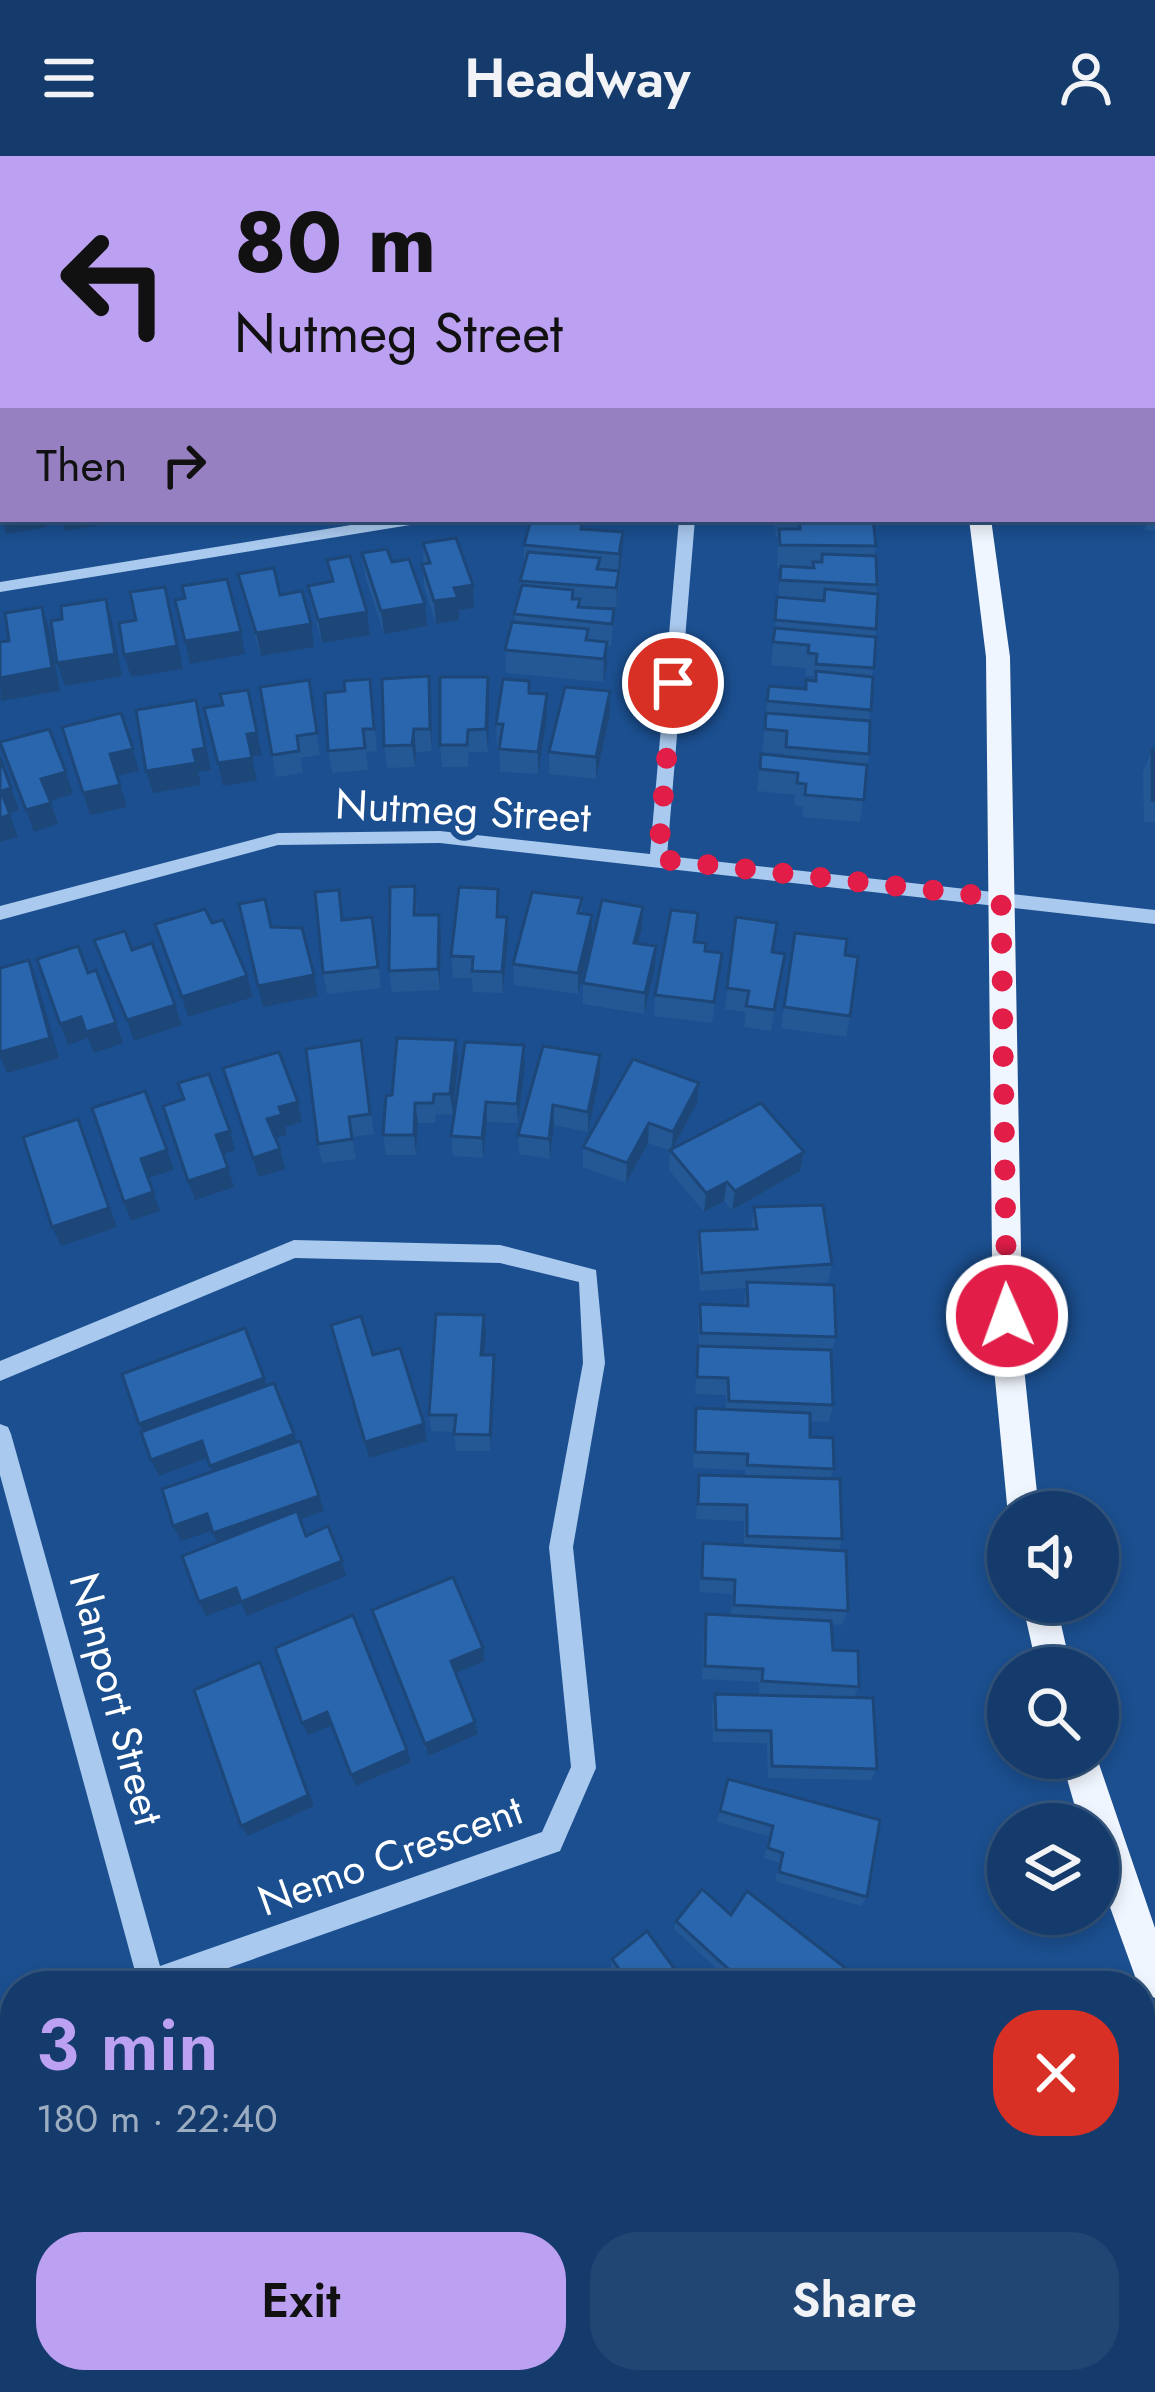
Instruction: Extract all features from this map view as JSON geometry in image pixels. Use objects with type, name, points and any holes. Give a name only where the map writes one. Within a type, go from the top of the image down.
[{"type":"main road","points":[[980,522],[998,658],[1008,1358],[1021,1491]]},
{"type":"main road","points":[[1119,1881],[1152,1971]]},
{"type":"street","points":[[0,587],[398,522]]},
{"type":"street","points":[[658,859],[687,522]]},
{"type":"street","name":"Nutmeg Street","points":[[0,913],[278,838],[440,837],[1155,917]]},
{"type":"street","name":"Nemo Crescent","points":[[0,1371],[294,1249],[500,1254],[590,1276],[593,1363],[562,1546],[584,1768],[551,1842],[189,1971]]},
{"type":"street","name":"Nanport Street","points":[[0,1434],[148,1971]]},
{"type":"building","points":[[530,522],[582,522],[581,529],[623,532],[619,554],[524,545]]},
{"type":"building","points":[[799,522],[873,522],[876,546],[780,545],[779,529],[800,529]]},
{"type":"building","points":[[456,538],[473,585],[454,588],[458,598],[434,601],[422,564],[430,563],[423,543]]},
{"type":"building","points":[[387,549],[392,562],[409,559],[425,604],[381,611],[362,553]]},
{"type":"building","points":[[528,552],[600,558],[597,569],[619,571],[616,588],[520,581]]},
{"type":"building","points":[[822,554],[876,556],[877,585],[780,580],[781,566],[814,568],[813,562],[822,562]]},
{"type":"building","points":[[350,556],[367,612],[318,620],[308,586],[333,581],[327,560]]},
{"type":"building","points":[[274,568],[280,595],[302,591],[311,624],[256,633],[238,574]]},
{"type":"building","points":[[227,579],[241,632],[185,641],[175,600],[185,598],[182,586]]},
{"type":"building","points":[[522,585],[573,590],[572,599],[580,599],[578,607],[614,609],[612,624],[514,614]]},
{"type":"building","points":[[165,587],[177,646],[124,655],[119,623],[136,620],[130,592]]},
{"type":"building","points":[[825,589],[878,594],[876,629],[775,620],[777,597],[824,601]]},
{"type":"building","points":[[106,599],[115,654],[57,663],[51,621],[62,619],[61,606]]},
{"type":"building","points":[[42,607],[52,668],[0,678],[0,642],[9,641],[5,613]]},
{"type":"building","points":[[512,622],[588,629],[586,640],[607,642],[604,659],[505,650]]},
{"type":"building","points":[[775,628],[876,637],[874,668],[816,664],[817,654],[808,653],[809,645],[773,642]]},
{"type":"building","points":[[816,671],[873,677],[871,710],[767,701],[769,686],[806,689],[806,680],[816,681]]},
{"type":"building","points":[[429,676],[430,729],[414,729],[412,745],[384,746],[382,679]]},
{"type":"building","points":[[440,677],[488,677],[486,729],[468,730],[467,745],[440,745]]},
{"type":"building","points":[[370,679],[374,729],[363,729],[365,748],[328,751],[325,693],[345,691],[344,681]]},
{"type":"building","points":[[503,679],[529,681],[529,693],[547,694],[538,752],[499,749],[503,724],[496,724]]},
{"type":"building","points":[[309,680],[317,733],[297,736],[299,751],[272,755],[260,687]]},
{"type":"building","points":[[565,687],[610,691],[596,757],[549,752]]},
{"type":"building","points":[[248,690],[257,733],[247,734],[252,758],[218,763],[204,708],[223,705],[220,694]]},
{"type":"building","points":[[196,700],[205,748],[193,750],[196,763],[146,771],[136,710]]},
{"type":"building","points":[[121,713],[133,749],[110,754],[120,785],[83,793],[62,727]]},
{"type":"building","points":[[766,713],[870,721],[869,754],[786,747],[787,731],[765,729]]},
{"type":"building","points":[[49,729],[66,772],[41,779],[51,803],[26,810],[0,742]]},
{"type":"building","points":[[1155,750],[1155,801],[1152,800]]},
{"type":"building","points":[[761,754],[867,765],[864,800],[805,795],[806,784],[797,783],[798,773],[760,769]]},
{"type":"building","points":[[0,758],[11,788],[1,791],[10,815],[0,818]]},
{"type":"building","points":[[415,886],[414,915],[439,915],[438,969],[389,971],[390,887]]},
{"type":"building","points":[[459,887],[498,889],[497,917],[507,917],[502,972],[472,971],[473,957],[451,956]]},
{"type":"building","points":[[339,890],[342,920],[372,917],[378,967],[323,973],[315,892]]},
{"type":"building","points":[[532,892],[582,898],[578,913],[592,915],[578,973],[513,964]]},
{"type":"building","points":[[265,899],[271,927],[302,928],[314,975],[258,986],[239,904]]},
{"type":"building","points":[[602,900],[643,907],[634,943],[656,946],[645,993],[583,983]]},
{"type":"building","points":[[205,909],[212,923],[223,920],[247,976],[182,997],[155,924]]},
{"type":"building","points":[[671,910],[698,913],[694,942],[706,943],[705,951],[722,953],[714,1002],[655,995]]},
{"type":"building","points":[[736,917],[777,923],[772,952],[785,954],[774,1010],[746,1006],[749,991],[727,988]]},
{"type":"building","points":[[125,931],[132,950],[152,943],[175,1005],[127,1020],[94,940]]},
{"type":"building","points":[[795,933],[847,939],[845,955],[858,957],[850,1016],[784,1007]]},
{"type":"building","points":[[78,946],[88,973],[96,970],[116,1023],[86,1032],[81,1017],[60,1024],[37,959]]},
{"type":"building","points":[[29,960],[50,1038],[0,1052],[0,968]]},
{"type":"building","points":[[397,1038],[456,1040],[450,1094],[434,1094],[433,1103],[415,1103],[414,1135],[383,1135]]},
{"type":"building","points":[[361,1040],[370,1114],[349,1117],[352,1139],[318,1144],[306,1049]]},
{"type":"building","points":[[465,1042],[524,1045],[517,1104],[486,1102],[482,1138],[451,1136]]},
{"type":"building","points":[[543,1046],[600,1055],[588,1112],[553,1105],[549,1139],[518,1135]]},
{"type":"building","points":[[279,1052],[298,1102],[279,1107],[282,1115],[267,1119],[280,1149],[253,1158],[223,1068]]},
{"type":"building","points":[[633,1059],[699,1083],[673,1132],[649,1123],[627,1163],[583,1147]]},
{"type":"building","points":[[209,1074],[230,1131],[216,1135],[228,1168],[188,1181],[163,1106],[184,1099],[178,1083]]},
{"type":"building","points":[[145,1091],[167,1150],[141,1159],[153,1192],[124,1202],[92,1108]]},
{"type":"building","points":[[761,1103],[804,1152],[735,1191],[727,1182],[706,1193],[670,1150]]},
{"type":"building","points":[[78,1119],[109,1208],[52,1227],[23,1137]]},
{"type":"building","points":[[823,1205],[832,1264],[702,1273],[699,1231],[757,1229],[754,1207]]},
{"type":"building","points":[[747,1282],[834,1285],[836,1337],[701,1333],[700,1304],[748,1306]]},
{"type":"building","points":[[436,1314],[484,1315],[481,1355],[494,1355],[490,1435],[454,1434],[456,1415],[429,1415]]},
{"type":"building","points":[[361,1316],[373,1355],[400,1348],[424,1424],[365,1442],[331,1325]]},
{"type":"building","points":[[245,1328],[264,1378],[139,1424],[122,1374]]},
{"type":"building","points":[[698,1346],[831,1350],[833,1405],[729,1401],[728,1378],[697,1377]]},
{"type":"building","points":[[274,1383],[294,1434],[210,1466],[202,1441],[151,1460],[141,1432]]},
{"type":"building","points":[[696,1408],[810,1413],[810,1437],[833,1438],[834,1469],[747,1465],[748,1454],[695,1452]]},
{"type":"building","points":[[300,1441],[319,1496],[213,1533],[207,1514],[173,1526],[162,1489]]},
{"type":"building","points":[[699,1475],[840,1479],[842,1539],[747,1536],[747,1505],[698,1504]]},
{"type":"building","points":[[297,1511],[306,1536],[328,1526],[342,1561],[241,1602],[236,1588],[199,1602],[182,1556]]},
{"type":"building","points":[[703,1543],[846,1551],[848,1611],[734,1605],[735,1580],[702,1578]]},
{"type":"building","points":[[453,1577],[483,1648],[451,1661],[475,1722],[425,1744],[372,1610]]},
{"type":"building","points":[[706,1614],[831,1621],[833,1650],[858,1651],[859,1687],[762,1681],[763,1669],[705,1666]]},
{"type":"building","points":[[353,1615],[407,1750],[351,1775],[327,1712],[302,1723],[275,1648]]},
{"type":"building","points":[[260,1662],[308,1795],[241,1826],[194,1690]]},
{"type":"building","points":[[715,1694],[873,1698],[877,1769],[772,1766],[771,1731],[716,1730]]},
{"type":"building","points":[[728,1779],[880,1820],[867,1897],[779,1872],[783,1853],[768,1848],[773,1826],[720,1811]]},
{"type":"building","points":[[702,1889],[731,1915],[747,1891],[849,1971],[731,1971],[676,1921]]},
{"type":"building","points":[[647,1931],[676,1971],[620,1971],[612,1959]]},
{"type":"route","points":[[673,683],[658,859],[1001,898],[1007,1316]]}]
